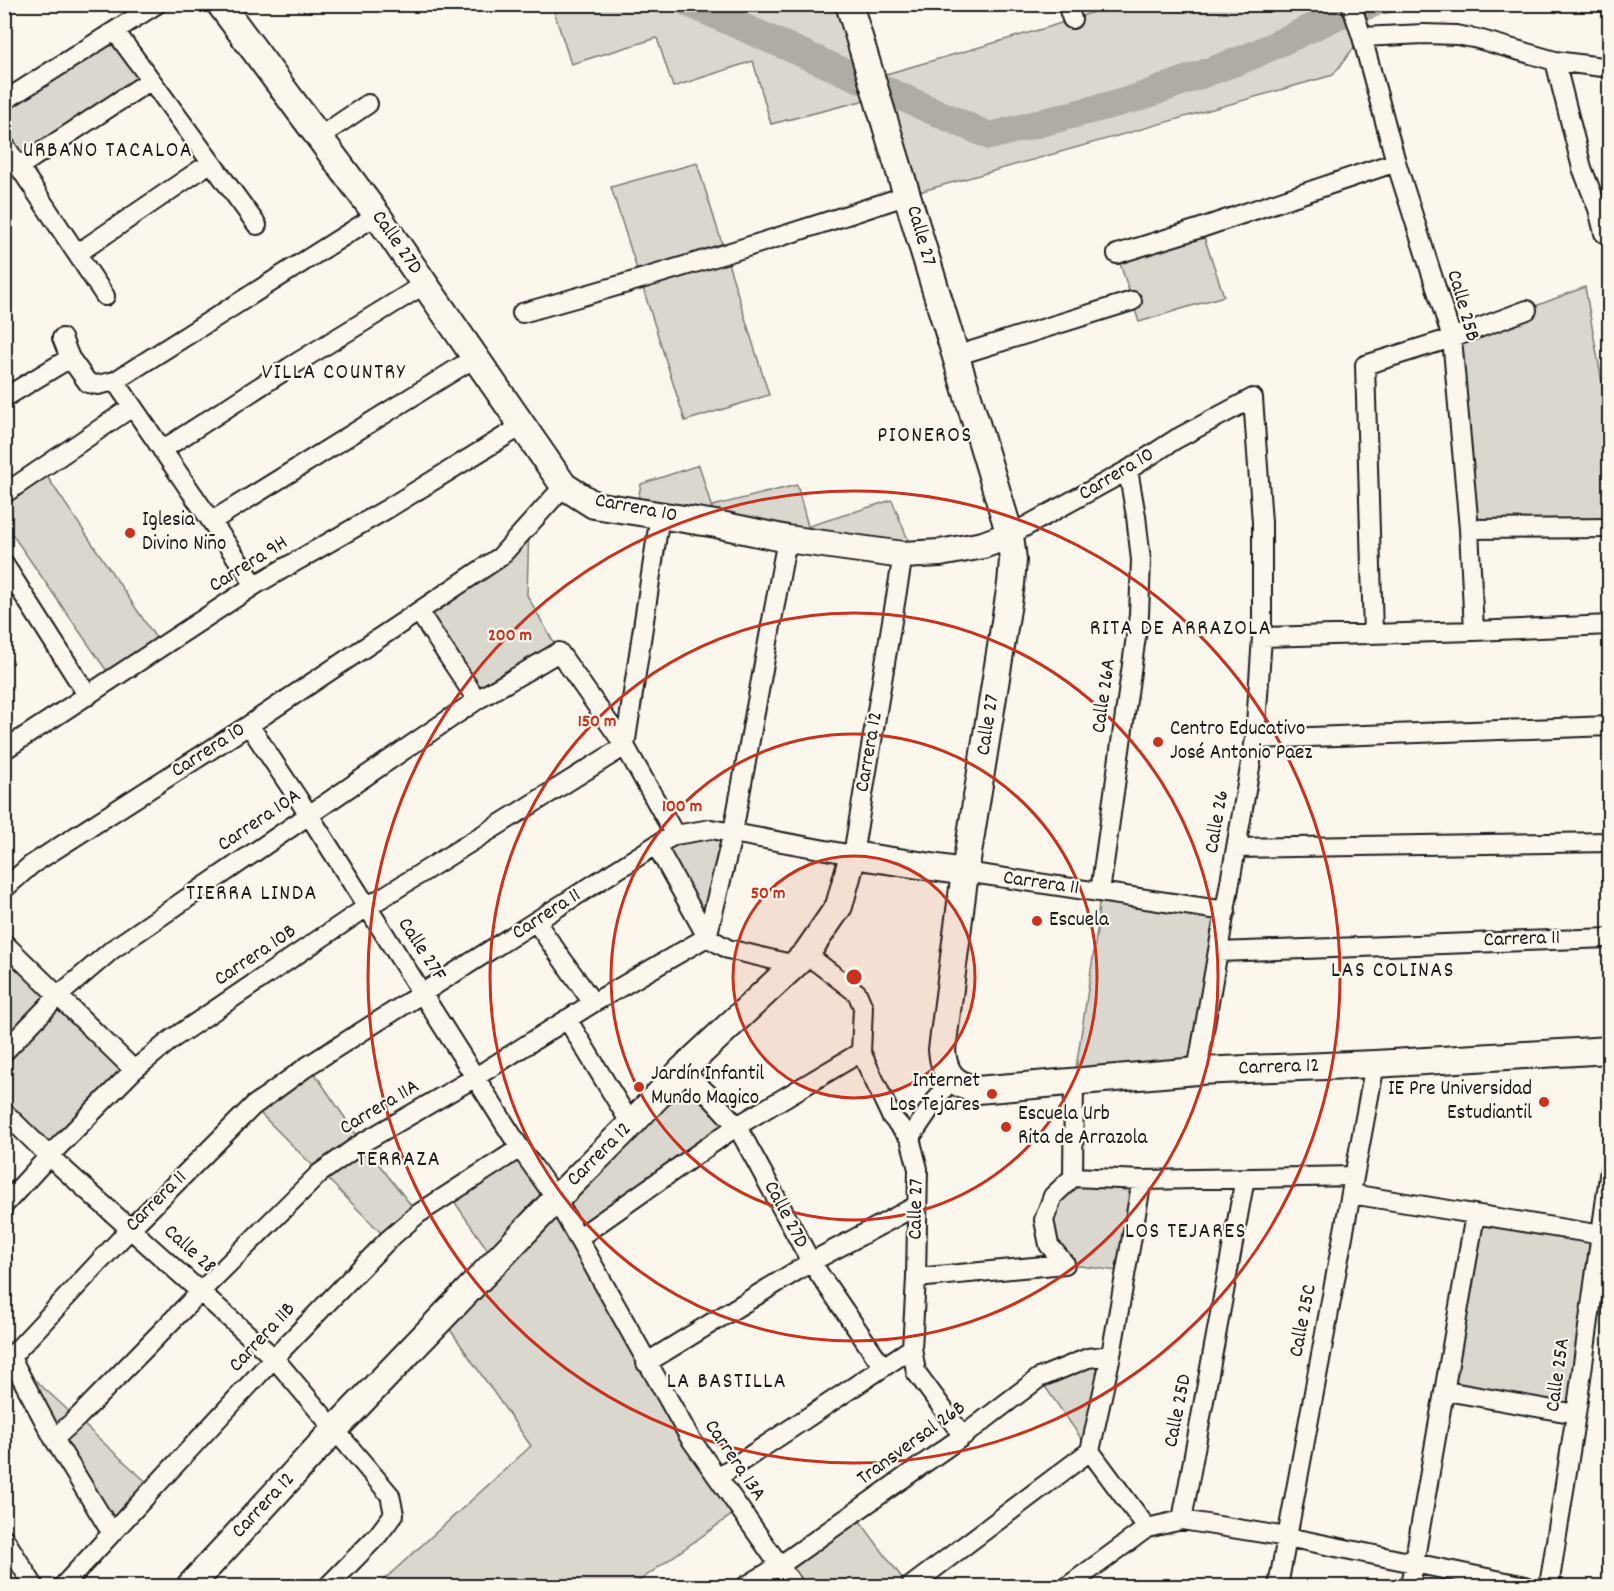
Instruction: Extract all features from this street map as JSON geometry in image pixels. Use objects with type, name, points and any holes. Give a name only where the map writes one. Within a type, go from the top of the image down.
[{"type":"street","points":[[4,101],[156,4]]},
{"type":"street","name":"Calle 27D","points":[[220,4],[377,215],[564,486]]},
{"type":"street","name":"Calle 27","points":[[849,4],[1010,535],[1013,560],[965,872],[942,1050],[943,1065],[951,1078]]},
{"type":"street","name":"Calle 25B","points":[[1351,4],[1396,162],[1452,338],[1469,529],[1474,631]]},
{"type":"street","points":[[115,31],[257,225]]},
{"type":"street","points":[[1361,34],[1456,35],[1556,61],[1610,68]]},
{"type":"street","points":[[1556,61],[1582,168],[1598,209],[1604,233]]},
{"type":"street","points":[[20,166],[151,80]]},
{"type":"street","points":[[319,137],[368,104]]},
{"type":"street","points":[[4,144],[105,296]]},
{"type":"street","points":[[1118,254],[1396,162]]},
{"type":"street","points":[[78,253],[210,163]]},
{"type":"street","points":[[522,313],[802,231],[908,195]]},
{"type":"street","points":[[62,338],[70,358],[88,383],[98,385],[115,381],[377,215]]},
{"type":"street","points":[[162,450],[290,367],[425,284]]},
{"type":"street","points":[[955,356],[1132,301]]},
{"type":"street","points":[[1373,633],[1365,365],[1452,338],[1527,310]]},
{"type":"street","points":[[212,521],[476,357]]},
{"type":"street","points":[[4,398],[70,358]]},
{"type":"street","points":[[115,381],[255,585]]},
{"type":"street","name":"Carrera 10","points":[[4,889],[31,865],[249,725],[500,557],[564,486],[594,505],[787,539],[903,555],[940,553],[983,545],[1010,535],[1128,470],[1176,439],[1253,398]]},
{"type":"street","name":"Calle 26","points":[[1197,1071],[1255,739],[1262,637],[1262,522],[1253,398]]},
{"type":"street","points":[[4,494],[132,406]]},
{"type":"street","name":"Carrera 9H","points":[[6,745],[88,696],[255,585],[387,509],[523,425]]},
{"type":"street","name":"Calle 26A","points":[[1100,892],[1139,615],[1141,560],[1128,470]]},
{"type":"street","points":[[660,515],[626,746],[675,835]]},
{"type":"street","points":[[1469,529],[1610,528]]},
{"type":"street","points":[[707,937],[734,832],[787,539]]},
{"type":"street","name":"Carrera 12","points":[[190,1587],[336,1429],[556,1199],[682,1070],[801,959],[839,906],[853,855],[903,555]]},
{"type":"street","points":[[4,564],[88,696]]},
{"type":"street","points":[[419,612],[477,700]]},
{"type":"street","points":[[1262,637],[1610,625]]},
{"type":"street","name":"Carrera 10A","points":[[4,1052],[58,996],[113,949],[477,700],[559,652],[626,746]]},
{"type":"street","name":"Calle 27F","points":[[249,725],[309,814],[423,993],[474,1078],[556,1199]]},
{"type":"street","points":[[1255,739],[1610,726]]},
{"type":"street","name":"Carrera 10B","points":[[4,1204],[134,1070],[172,1040],[367,908],[626,746]]},
{"type":"street","name":"Carrera 11","points":[[8,1361],[131,1228],[253,1106],[309,1065],[675,835],[711,829],[734,832],[853,855],[1226,911]]},
{"type":"street","points":[[1236,848],[1610,842]]},
{"type":"street","points":[[656,845],[707,937],[728,949],[801,959],[857,993],[863,1007],[861,1052],[891,1116],[910,1138],[951,1078]]},
{"type":"street","points":[[536,922],[593,1003]]},
{"type":"street","name":"Carrera 11A","points":[[54,1438],[78,1417],[320,1173],[362,1143],[707,937]]},
{"type":"street","name":"Carrera 11","points":[[1218,952],[1610,938]]},
{"type":"street","points":[[4,944],[134,1070]]},
{"type":"street","points":[[567,1020],[631,1124]]},
{"type":"street","name":"Carrera 12","points":[[951,1078],[964,1086],[977,1090],[1197,1071],[1375,1064],[1610,1050]]},
{"type":"street","points":[[578,1238],[737,1126],[861,1052]]},
{"type":"street","name":"Calle 25C","points":[[1278,1587],[1375,1064]]},
{"type":"street","name":"Calle 27D","points":[[682,1070],[737,1126],[811,1262],[883,1367]]},
{"type":"street","points":[[916,1278],[1065,1264],[1049,1245],[1044,1220],[1053,1196],[1073,1177],[1074,1081]]},
{"type":"street","name":"Calle 28","points":[[4,1112],[49,1156],[274,1358],[390,1495],[394,1514],[378,1535],[328,1587]]},
{"type":"street","name":"Calle 27","points":[[910,1138],[918,1168],[912,1348],[916,1372],[963,1436]]},
{"type":"street","name":"Carrera 11B","points":[[63,1587],[111,1532],[388,1240],[418,1214],[520,1148]]},
{"type":"street","name":"Calle 25A","points":[[1549,1587],[1610,1169]]},
{"type":"street","points":[[1073,1177],[1142,1180],[1245,1178],[1352,1185],[1475,1215],[1602,1235]]},
{"type":"street","name":"Calle 25D","points":[[1182,1520],[1245,1178]]},
{"type":"street","points":[[911,1587],[1090,1451],[1112,1355],[1142,1180]]},
{"type":"street","name":"Carrera 13A","points":[[556,1199],[690,1438],[794,1587]]},
{"type":"street","points":[[646,1363],[811,1262],[916,1206]]},
{"type":"street","points":[[1410,1587],[1416,1564],[1475,1215]]},
{"type":"street","points":[[717,1477],[912,1348]]},
{"type":"street","name":"Transversal 26B","points":[[746,1587],[963,1436],[1039,1378],[1088,1358],[1112,1355]]},
{"type":"street","points":[[8,1361],[111,1532]]},
{"type":"street","points":[[1446,1391],[1576,1414]]},
{"type":"street","points":[[1090,1451],[1147,1528]]},
{"type":"street","points":[[1068,1587],[1147,1528],[1182,1520],[1287,1537],[1526,1587]]},
{"type":"street","points":[[4,1538],[34,1587]]},
{"type":"shaded area","points":[[552,5],[849,5],[872,78],[1049,27],[1114,5],[1423,5],[1367,16],[1362,37],[1333,75],[908,195],[878,97],[771,124],[753,61],[673,87],[657,38],[571,64]]},
{"type":"shaded area","points":[[115,31],[151,80],[20,166],[5,144],[4,102]]},
{"type":"shaded area","points":[[697,163],[769,395],[685,421],[611,187]]},
{"type":"shaded area","points":[[1201,228],[1224,296],[1139,322],[1117,254]]},
{"type":"shaded area","points":[[1585,287],[1609,421],[1609,528],[1469,529],[1452,338]]},
{"type":"shaded area","points":[[699,465],[712,509],[712,506],[797,485],[810,534],[809,526],[892,500],[914,555],[636,512],[641,484]]},
{"type":"shaded area","points":[[42,469],[162,647],[113,680],[5,524],[4,494]]},
{"type":"shaded area","points":[[529,525],[527,595],[559,652],[477,700],[419,612]]},
{"type":"shaded area","points":[[730,834],[707,937],[656,845]]},
{"type":"shaded area","points":[[1099,901],[1226,911],[1197,1071],[1074,1081],[1097,931]]},
{"type":"shaded area","points":[[4,943],[134,1070],[49,1156],[5,1112]]},
{"type":"shaded area","points":[[309,1065],[362,1143],[418,1214],[388,1240],[253,1106]]},
{"type":"shaded area","points":[[682,1070],[737,1126],[578,1238],[740,1509],[632,1586],[377,1586],[531,1446],[442,1318],[496,1262],[449,1194],[520,1148],[556,1199]]},
{"type":"shaded area","points":[[1073,1177],[1142,1180],[1125,1272],[1065,1264],[1049,1245],[1053,1196]]},
{"type":"shaded area","points":[[1475,1215],[1602,1235],[1576,1414],[1446,1391]]},
{"type":"shaded area","points":[[1111,1355],[1090,1451],[1039,1378]]},
{"type":"shaded area","points":[[11,1358],[153,1488],[111,1532]]},
{"type":"shaded area","points":[[854,1513],[908,1586],[794,1586],[779,1566]]},
{"type":"waterway","points":[[690,4],[990,136],[1137,98],[1249,57],[1339,15],[1372,4]]},
{"type":"place","name":"Iglesia Divino Niño","points":[[130,533]]},
{"type":"place","name":"Centro Educativo José Antonio Paez","points":[[1158,742]]},
{"type":"place","name":"Escuela","points":[[1037,921]]},
{"type":"place","name":"Jardín Infantil Mundo Magico","points":[[639,1087]]},
{"type":"place","name":"Internet Los Tejares","points":[[992,1094]]},
{"type":"place","name":"IE Pre Universidad Estudiantil","points":[[1544,1102]]},
{"type":"place","name":"Escuela Urb Rita de Arrazola","points":[[1006,1127]]},
{"type":"district","name":"URBANO TACALOA","points":[[108,151]]},
{"type":"district","name":"VILLA COUNTRY","points":[[334,373]]},
{"type":"district","name":"PIONEROS","points":[[925,436]]},
{"type":"district","name":"RITA DE ARRAZOLA","points":[[1181,629]]},
{"type":"district","name":"TIERRA LINDA","points":[[252,894]]},
{"type":"district","name":"LAS COLINAS","points":[[1393,971]]},
{"type":"district","name":"TERRAZA","points":[[399,1160]]},
{"type":"district","name":"LOS TEJARES","points":[[1186,1232]]},
{"type":"district","name":"LA BASTILLA","points":[[727,1382]]}]
